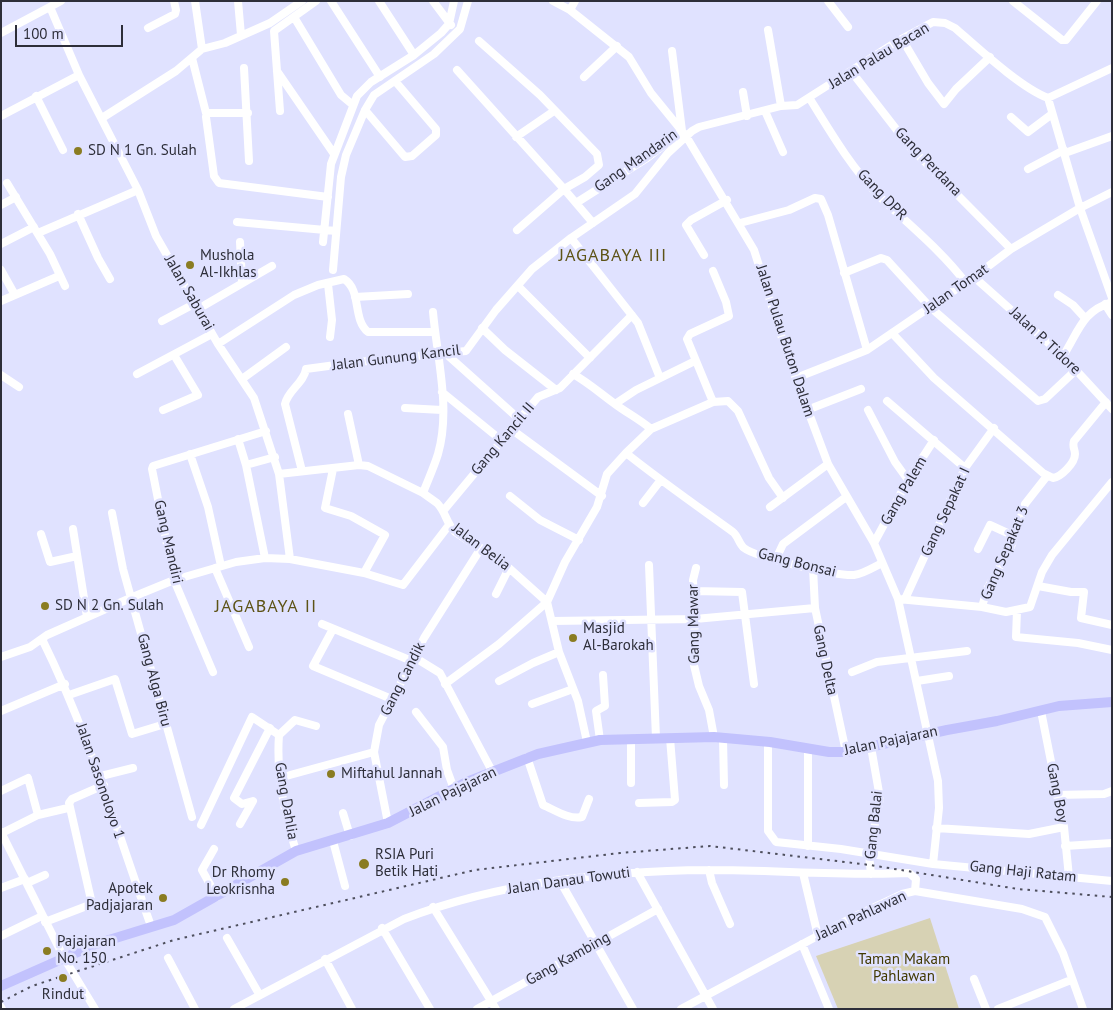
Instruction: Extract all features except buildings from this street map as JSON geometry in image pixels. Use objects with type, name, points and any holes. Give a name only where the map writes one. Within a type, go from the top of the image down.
[{"type":"main road","name":"Jalan Pajajaran","points":[[1,986],[64,958],[151,926],[174,920],[296,851],[388,823],[492,771],[527,758],[586,742],[718,737],[846,752],[1059,706],[1112,702]]},
{"type":"street","points":[[1,33],[61,1]]},
{"type":"street","points":[[148,28],[175,14],[174,1]]},
{"type":"street","points":[[195,1],[202,49]]},
{"type":"street","points":[[238,1],[241,35]]},
{"type":"street","points":[[102,118],[176,70],[202,49],[270,23],[302,1]]},
{"type":"street","points":[[280,110],[274,30],[316,1]]},
{"type":"street","points":[[331,1],[380,77]]},
{"type":"street","points":[[379,1],[414,55]]},
{"type":"street","points":[[433,1],[449,24],[460,29]]},
{"type":"street","points":[[323,242],[334,154],[352,105],[361,91],[371,82],[414,55],[449,24],[454,1]]},
{"type":"street","points":[[333,270],[343,165],[365,110],[378,92],[434,54],[460,29],[468,1]]},
{"type":"street","name":"Jalan Pulau Buton Dalam","points":[[553,1],[570,10],[617,46],[628,57],[651,93],[684,134],[727,200],[754,250],[806,410],[828,464],[874,543],[882,563],[902,599],[928,734]]},
{"type":"street","points":[[570,10],[575,1]]},
{"type":"street","points":[[828,1],[848,27]]},
{"type":"street","points":[[1012,1],[1064,40],[1068,39],[1097,1]]},
{"type":"street","name":"Jalan Saburai","points":[[50,7],[79,75],[138,190],[156,236],[218,344],[254,398],[280,474],[290,559]]},
{"type":"street","points":[[294,17],[341,95],[352,105]]},
{"type":"street","name":"Jalan Palau Bacan","points":[[684,134],[699,127],[781,106],[797,105],[810,99],[902,39],[933,22],[945,23],[955,28],[990,57],[1038,93],[1048,98]]},
{"type":"street","points":[[768,30],[781,106]]},
{"type":"street","points":[[902,39],[928,83],[944,104],[956,89],[990,57]]},
{"type":"street","points":[[479,41],[540,96],[597,154],[600,162],[585,177],[564,189],[530,216],[517,230]]},
{"type":"street","points":[[584,77],[617,46]]},
{"type":"street","name":"Gang Mandarin","points":[[576,203],[684,134],[672,51]]},
{"type":"street","points":[[192,58],[206,113],[248,113]]},
{"type":"street","points":[[244,68],[250,161]]},
{"type":"street","points":[[1112,68],[1048,98],[1112,315]]},
{"type":"street","points":[[276,69],[334,154]]},
{"type":"street","points":[[457,70],[593,223]]},
{"type":"street","name":"Gang Perdana","points":[[851,71],[910,148],[1011,249]]},
{"type":"street","points":[[1,116],[79,75]]},
{"type":"street","points":[[365,110],[405,157],[412,156],[436,135],[436,129],[394,81]]},
{"type":"street","points":[[371,82],[378,92]]},
{"type":"street","points":[[743,92],[747,116]]},
{"type":"street","points":[[36,96],[63,150]]},
{"type":"street","name":"Gang DPR","points":[[810,99],[843,154],[878,194],[954,266],[966,282]]},
{"type":"street","points":[[516,136],[554,111]]},
{"type":"street","points":[[765,111],[783,152]]},
{"type":"street","points":[[1011,117],[1028,132],[1052,114]]},
{"type":"street","points":[[206,118],[214,176],[218,183],[328,197]]},
{"type":"street","name":"Jalan Gunung Kancil","points":[[302,471],[285,404],[287,397],[304,377],[306,370],[466,351],[482,328],[532,269],[571,238],[634,194],[684,134]]},
{"type":"street","points":[[1028,169],[1065,151],[1112,136]]},
{"type":"street","points":[[7,183],[36,230],[65,286]]},
{"type":"street","points":[[1,244],[138,190]]},
{"type":"street","name":"Jalan Tomat","points":[[796,378],[867,350],[974,277],[1011,249],[1080,208],[1112,192]]},
{"type":"street","points":[[1,205],[16,197]]},
{"type":"street","points":[[740,223],[789,210],[814,198],[818,198],[824,203],[867,350]]},
{"type":"street","points":[[704,255],[686,225],[691,220],[727,200]]},
{"type":"street","points":[[78,214],[110,279]]},
{"type":"street","points":[[237,222],[336,231]]},
{"type":"street","points":[[571,238],[632,315],[660,378]]},
{"type":"street","points":[[240,242],[239,268],[242,281]]},
{"type":"street","points":[[844,273],[880,258],[887,260],[930,307],[1038,401],[1044,399],[1076,370]]},
{"type":"street","points":[[162,321],[196,306],[272,266]]},
{"type":"street","points":[[1,270],[15,295]]},
{"type":"street","points":[[713,271],[720,284],[730,315],[728,318],[688,336],[688,344],[713,402]]},
{"type":"street","points":[[1,301],[59,276]]},
{"type":"street","name":"Jalan P. Tidore","points":[[974,277],[1063,356],[1109,406]]},
{"type":"street","points":[[218,344],[294,295],[347,280],[355,297],[361,326],[368,332],[435,332]]},
{"type":"street","points":[[328,284],[332,320],[330,337]]},
{"type":"street","points":[[518,286],[590,358]]},
{"type":"street","points":[[355,297],[408,294]]},
{"type":"street","points":[[1058,295],[1073,305],[1084,317]]},
{"type":"street","points":[[1063,356],[1080,330],[1084,317],[1109,301]]},
{"type":"street","points":[[422,493],[438,453],[442,410],[440,353],[435,332],[434,312]]},
{"type":"street","name":"Gang Kancil II","points":[[444,510],[538,398],[556,390],[632,315]]},
{"type":"street","points":[[482,328],[505,350],[556,390]]},
{"type":"street","points":[[892,333],[934,378],[994,428],[1047,476],[1057,478],[1068,467],[1074,457],[1074,441],[1109,406]]},
{"type":"street","points":[[137,374],[212,334]]},
{"type":"street","points":[[242,379],[286,347]]},
{"type":"street","points":[[440,353],[519,419]]},
{"type":"street","points":[[163,410],[198,395],[174,355]]},
{"type":"street","points":[[615,404],[636,390],[695,361]]},
{"type":"street","points":[[573,374],[588,382],[651,429]]},
{"type":"street","points":[[1,375],[19,387]]},
{"type":"street","points":[[806,410],[861,389]]},
{"type":"street","points":[[442,392],[501,440]]},
{"type":"street","points":[[446,684],[499,644],[547,602],[565,562],[602,496],[607,474],[626,452],[651,429],[713,402],[728,401],[735,408],[769,478],[783,498]]},
{"type":"street","points":[[887,401],[966,468]]},
{"type":"street","points":[[405,408],[442,410]]},
{"type":"street","points":[[868,410],[895,462],[908,480]]},
{"type":"street","points":[[348,414],[359,465]]},
{"type":"street","name":"Gang Sepakat I","points":[[902,599],[966,468],[994,428]]},
{"type":"street","points":[[511,429],[602,496]]},
{"type":"street","points":[[249,647],[218,567],[208,507],[190,454],[266,431]]},
{"type":"street","points":[[238,439],[246,465],[265,558]]},
{"type":"street","name":"Gang Palem","points":[[874,543],[908,480],[934,440]]},
{"type":"street","name":"Gang Bonsai","points":[[626,452],[660,481],[736,534],[742,547],[776,559],[853,575],[882,563]]},
{"type":"street","name":"Gang Mandiri","points":[[190,454],[153,466],[174,580],[213,672]]},
{"type":"street","points":[[246,465],[275,457]]},
{"type":"street","points":[[770,507],[828,464]]},
{"type":"street","name":"Jalan Belia","points":[[280,474],[359,465],[377,469],[422,493],[444,510],[449,525],[460,535],[481,548],[533,587],[547,602],[559,652],[578,701],[586,742]]},
{"type":"street","points":[[333,469],[325,508],[351,516],[384,535],[364,573]]},
{"type":"street","name":"Gang Sepakat 3","points":[[982,608],[987,589],[1010,547],[1025,504],[1047,476]]},
{"type":"street","points":[[643,503],[660,481]]},
{"type":"street","points":[[902,599],[1006,612],[1017,611],[1032,605],[1042,572],[1052,555],[1112,482]]},
{"type":"street","points":[[510,496],[540,520],[579,540]]},
{"type":"street","points":[[776,559],[783,544],[789,538],[846,497]]},
{"type":"street","name":"Gang Alga Biru","points":[[112,513],[165,724],[192,818]]},
{"type":"street","points":[[1,657],[30,647],[42,639],[87,618],[174,580],[218,567],[265,558],[290,559],[364,573],[399,585],[405,584],[449,525]]},
{"type":"street","points":[[978,549],[990,525],[1014,536]]},
{"type":"street","points":[[73,529],[87,618]]},
{"type":"street","points":[[41,534],[50,562],[78,556]]},
{"type":"street","name":"Gang Candik","points":[[388,823],[374,752],[379,725],[394,700],[424,638],[481,548]]},
{"type":"street","points":[[649,565],[656,738]]},
{"type":"street","points":[[496,594],[509,568]]},
{"type":"street","name":"Gang Mawar","points":[[696,568],[693,661],[698,686],[718,737],[724,785]]},
{"type":"street","name":"Gang Delta","points":[[813,568],[815,608],[846,752]]},
{"type":"street","points":[[1038,586],[1071,592],[1084,592],[1081,618],[1112,625]]},
{"type":"street","points":[[694,591],[741,590],[754,684]]},
{"type":"street","points":[[552,621],[695,618],[815,608]]},
{"type":"street","points":[[1017,611],[1016,636],[1078,643],[1112,650]]},
{"type":"street","points":[[322,624],[414,659],[439,671],[492,771]]},
{"type":"street","points":[[333,629],[313,666],[394,700]]},
{"type":"street","name":"Jalan Sasonoloyo 1","points":[[42,639],[65,684],[101,776],[123,848],[151,926]]},
{"type":"street","points":[[852,672],[877,662],[967,650]]},
{"type":"street","points":[[499,681],[532,663],[559,652]]},
{"type":"street","points":[[600,740],[596,711],[605,706],[603,675]]},
{"type":"street","points":[[917,681],[949,676]]},
{"type":"street","points":[[69,695],[116,679],[132,734],[165,724]]},
{"type":"street","points":[[1,712],[65,684]]},
{"type":"street","points":[[532,704],[573,690]]},
{"type":"street","name":"Gang Boy","points":[[1042,711],[1056,795],[1064,827],[1069,877]]},
{"type":"street","points":[[416,712],[443,747],[454,789]]},
{"type":"street","points":[[201,825],[252,717],[278,735],[295,720],[316,726]]},
{"type":"street","points":[[240,824],[254,802],[252,800],[242,804],[235,796],[270,728]]},
{"type":"street","points":[[928,734],[938,781],[939,808],[933,864]]},
{"type":"street","name":"Gang Dahlia","points":[[278,735],[279,778],[287,825],[296,851]]},
{"type":"street","points":[[639,803],[672,802],[676,800],[670,738]]},
{"type":"street","points":[[631,739],[631,783]]},
{"type":"street","name":"Gang Haji Ratam","points":[[768,742],[768,831],[776,842],[840,849],[933,864],[1112,881]]},
{"type":"street","name":"Gang Balai","points":[[870,874],[869,855],[880,804],[876,767],[871,747]]},
{"type":"street","points":[[808,748],[808,846]]},
{"type":"street","points":[[279,778],[374,752]]},
{"type":"street","points":[[527,758],[543,804],[568,817],[576,818],[582,817],[589,798]]},
{"type":"street","points":[[101,776],[113,771],[122,772],[133,768]]},
{"type":"street","points":[[1,791],[28,778],[38,815]]},
{"type":"street","points":[[1,936],[92,903],[68,808],[72,799],[104,785]]},
{"type":"street","points":[[1056,795],[1111,792]]},
{"type":"street","points":[[68,808],[38,815],[2,832],[64,958],[95,1009]]},
{"type":"street","points":[[343,813],[350,836]]},
{"type":"street","points":[[936,828],[1029,834],[1064,827]]},
{"type":"street","points":[[333,841],[345,886]]},
{"type":"street","points":[[1065,846],[1112,843]]},
{"type":"street","points":[[214,849],[202,870],[218,896]]},
{"type":"street","points":[[709,870],[712,882],[730,924]]},
{"type":"street","name":"Jalan Danau Towuti","points":[[238,1008],[259,994],[382,928],[433,907],[502,890],[613,873],[709,870],[870,874],[910,873],[916,879],[915,891]]},
{"type":"street","points":[[637,872],[713,1009]]},
{"type":"street","points":[[803,872],[818,936]]},
{"type":"street","points":[[1,888],[45,875]]},
{"type":"street","points":[[560,881],[633,1009]]},
{"type":"street","name":"Jalan Pahlawan","points":[[682,1009],[802,944],[902,894],[915,891],[1022,908],[1046,917],[1060,946],[1083,1009]]},
{"type":"street","points":[[433,907],[496,1009]]},
{"type":"street","name":"Gang Kambing","points":[[478,1009],[658,909]]},
{"type":"street","points":[[382,928],[430,1009]]},
{"type":"street","points":[[227,938],[259,994]]},
{"type":"street","points":[[802,944],[829,1009]]},
{"type":"street","points":[[168,958],[195,1009]]},
{"type":"street","points":[[325,959],[352,1009]]},
{"type":"street","points":[[974,979],[986,1009]]},
{"type":"street","points":[[998,1009],[1071,980]]},
{"type":"green space","name":"Taman Makam Pahlawan","points":[[930,918],[959,1009],[838,1009],[816,956]]},
{"type":"railway","points":[[1,1002],[32,986],[174,940],[475,870],[620,853],[710,846],[870,865],[1018,889],[1112,897]]},
{"type":"place","name":"SD N 1 Gn. Sulah","points":[[78,151]]},
{"type":"place","name":"Mushola Al-Ikhlas","points":[[190,265]]},
{"type":"place","name":"SD N 2 Gn. Sulah","points":[[45,606]]},
{"type":"place","name":"Masjid Al-Barokah","points":[[573,638]]},
{"type":"place","name":"Miftahul Jannah","points":[[331,774]]},
{"type":"place","name":"RSIA Puri Betik Hati","points":[[364,864]]},
{"type":"place","name":"Dr Rhomy Leokrisnha","points":[[285,882]]},
{"type":"place","name":"Apotek Padjajaran","points":[[163,898]]},
{"type":"place","name":"Pajajaran No. 150","points":[[47,951]]},
{"type":"place","name":"Rindut","points":[[63,978]]},
{"type":"district","name":"JAGABAYA III","points":[[613,256]]},
{"type":"district","name":"JAGABAYA II","points":[[266,607]]}]
